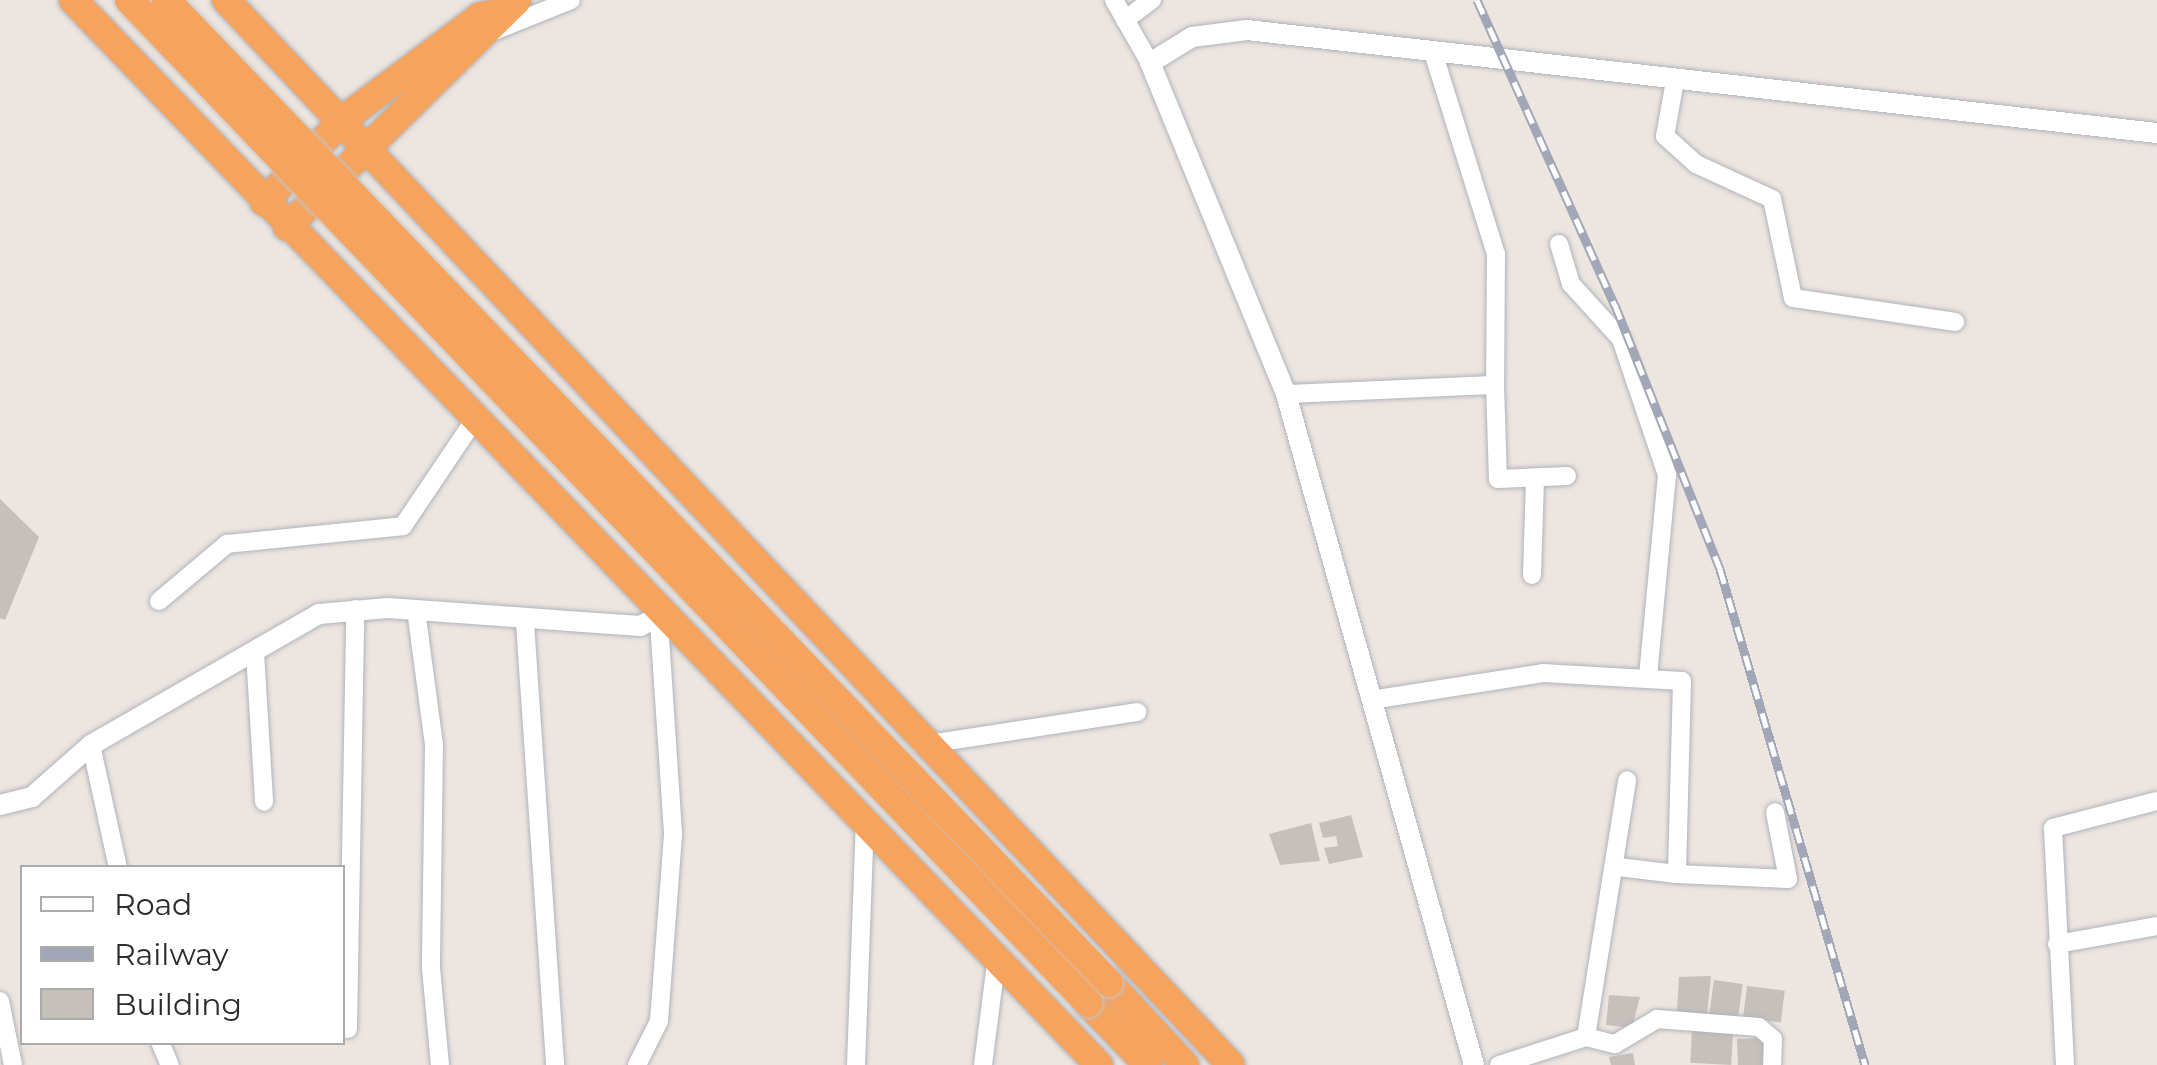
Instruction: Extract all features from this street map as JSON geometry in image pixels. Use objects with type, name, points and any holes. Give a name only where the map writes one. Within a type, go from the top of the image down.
[{"type":"highway","points":[[73,0],[663,618],[1098,1065]]},
{"type":"highway","points":[[130,0],[1148,1065]]},
{"type":"highway","points":[[166,0],[1185,1065]]},
{"type":"highway","points":[[226,0],[368,142],[922,744],[1231,1065]]},
{"type":"highway","points":[[264,202],[345,118],[497,12]]},
{"type":"highway","points":[[287,227],[497,12]]},
{"type":"street","points":[[497,12],[570,0]]},
{"type":"street","points":[[1114,0],[1150,64],[1286,394],[1474,1065]]},
{"type":"street","points":[[1125,20],[1152,0]]},
{"type":"street","points":[[1150,64],[1192,38],[1228,30],[2157,134]]},
{"type":"street","points":[[1433,52],[1496,254],[1498,479],[1567,476]]},
{"type":"street","points":[[1675,81],[1665,136],[1696,164],[1772,199],[1793,298],[1955,322]]},
{"type":"street","points":[[1558,244],[1571,284],[1621,338],[1667,475],[1648,676]]},
{"type":"street","points":[[1286,394],[1496,385]]},
{"type":"street","points":[[159,600],[227,544],[403,526],[475,419]]},
{"type":"street","points":[[1532,575],[1535,478]]},
{"type":"street","points":[[0,805],[32,798],[91,745],[319,614],[354,609],[416,610],[526,623],[663,618],[673,833],[659,1021],[637,1065]]},
{"type":"street","points":[[348,1028],[354,609]]},
{"type":"street","points":[[416,610],[434,745],[431,968],[440,1065]]},
{"type":"street","points":[[526,623],[556,1065]]},
{"type":"street","points":[[255,653],[264,802]]},
{"type":"street","points":[[1371,700],[1501,676],[1648,676],[1682,681],[1677,874]]},
{"type":"street","points":[[922,744],[1138,712]]},
{"type":"street","points":[[91,745],[117,865]]},
{"type":"street","points":[[1586,1037],[1618,867],[1627,780]]},
{"type":"street","points":[[2065,1065],[2053,828],[2157,801]]},
{"type":"street","points":[[1618,867],[1788,879],[1775,812]]},
{"type":"street","points":[[856,1065],[865,822]]},
{"type":"street","points":[[2057,944],[2157,926]]},
{"type":"street","points":[[984,1065],[996,963]]},
{"type":"street","points":[[0,1001],[14,1065]]},
{"type":"street","points":[[1500,1065],[1586,1037],[1615,1044],[1656,1019],[1759,1028],[1772,1039],[1772,1065]]},
{"type":"building","points":[[0,499],[39,537],[5,620],[0,618]]},
{"type":"building","points":[[1351,815],[1363,857],[1329,864],[1324,848],[1338,846],[1336,836],[1323,838],[1319,823]]},
{"type":"building","points":[[1311,823],[1320,861],[1280,865],[1269,834]]},
{"type":"building","points":[[1711,976],[1707,1014],[1677,1011],[1679,977]]},
{"type":"building","points":[[1714,980],[1743,984],[1738,1019],[1709,1015]]},
{"type":"building","points":[[1747,986],[1785,991],[1781,1022],[1743,1018]]},
{"type":"building","points":[[1609,995],[1640,997],[1632,1028],[1606,1025]]},
{"type":"building","points":[[1692,1029],[1733,1031],[1731,1065],[1690,1063]]},
{"type":"building","points":[[1766,1038],[1767,1065],[1738,1065],[1737,1039]]},
{"type":"building","points":[[1633,1053],[1635,1065],[1611,1065],[1609,1057]]},
{"type":"railway","points":[[1477,0],[1615,305],[1720,569],[1865,1065]]}]
